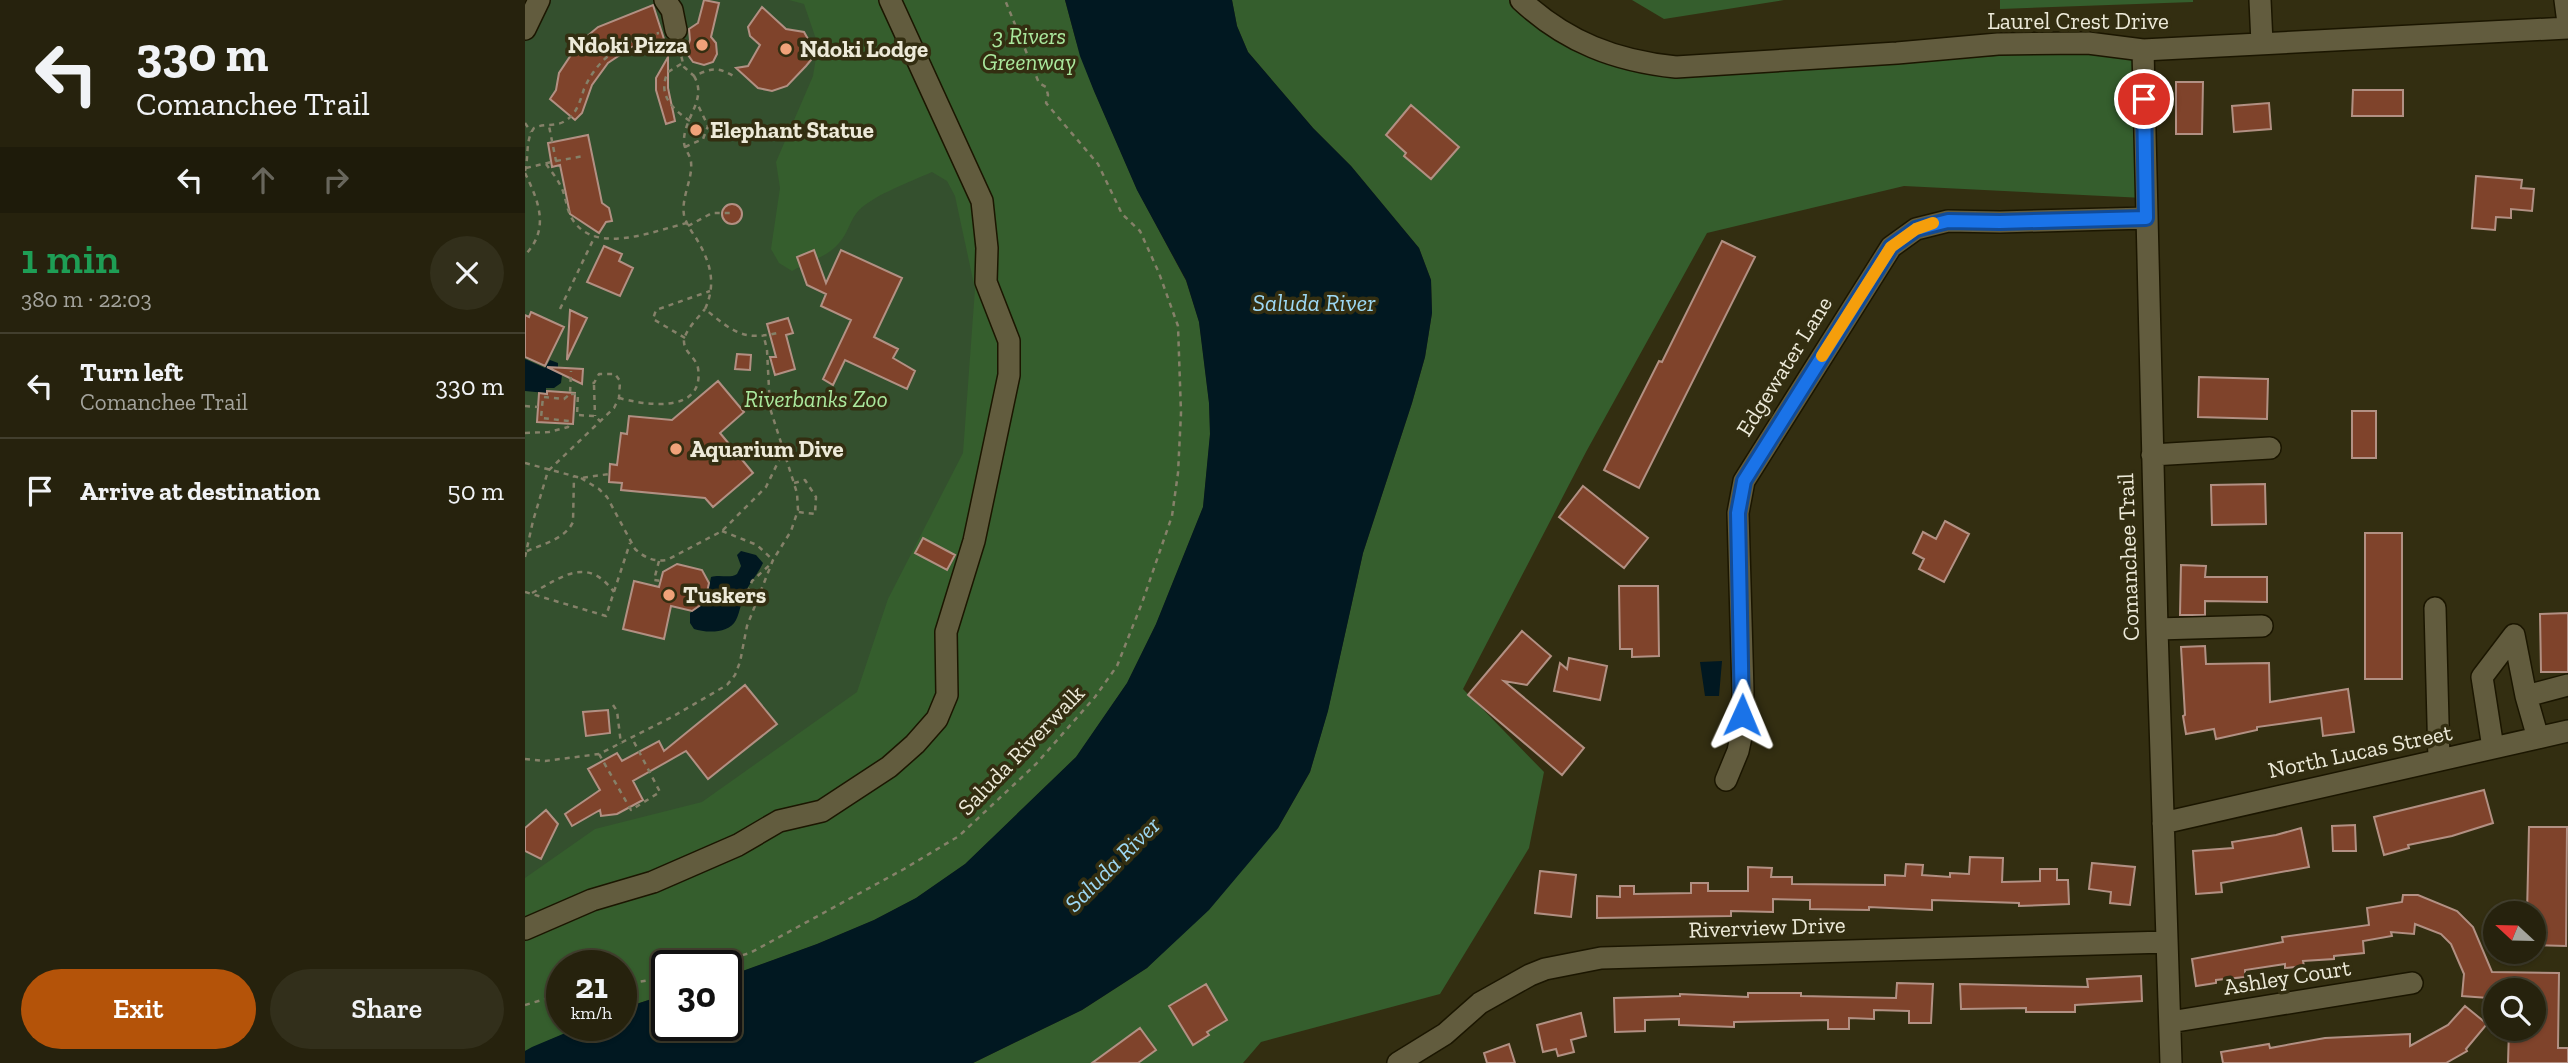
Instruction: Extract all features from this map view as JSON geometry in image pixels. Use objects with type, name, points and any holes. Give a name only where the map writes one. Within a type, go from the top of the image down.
[{"type":"street","points":[[525,29],[539,0]]},
{"type":"street","points":[[665,0],[673,10],[676,30]]},
{"type":"street","points":[[525,929],[592,900],[653,882],[738,845],[779,821],[822,811],[889,767],[931,728],[947,695],[946,632],[974,541],[1009,375],[1009,341],[986,282],[986,238],[982,201],[890,0]]},
{"type":"street","name":"Laurel Crest Drive","points":[[1521,0],[1546,22],[1572,39],[1600,52],[1645,64],[1676,66],[1998,44],[2088,43],[2143,50],[2568,25]]},
{"type":"street","points":[[2260,0],[2262,43]]},
{"type":"street","points":[[2565,0],[2568,25]]},
{"type":"street","name":"Comanchee Trail","points":[[2143,50],[2152,456],[2171,1063]]},
{"type":"street","name":"Edgewater Lane","points":[[1725,780],[1741,737],[1738,513],[1744,481],[1891,247],[1916,229],[1948,221],[2146,218]]},
{"type":"street","points":[[2152,456],[2270,448]]},
{"type":"street","points":[[2435,608],[2439,760]]},
{"type":"street","points":[[2157,629],[2262,626]]},
{"type":"street","points":[[2493,748],[2482,677],[2514,635],[2526,696],[2538,738]]},
{"type":"street","points":[[2526,696],[2568,685]]},
{"type":"street","name":"North Lucas Street","points":[[2163,823],[2568,731]]},
{"type":"street","name":"Riverview Drive","points":[[1409,1061],[1480,1003],[1530,975],[1545,969],[1601,958],[2167,942]]},
{"type":"street","name":"Ashley Court","points":[[2170,1022],[2412,983]]},
{"type":"path","name":"Saluda Riverwalk","points":[[742,955],[904,869],[959,836],[1036,764],[1117,666],[1172,516],[1178,473],[1181,413],[1178,326],[1159,273],[1140,232],[1122,214],[1098,164],[1046,103],[1046,87],[1039,83],[1005,0]]},
{"type":"path","points":[[525,255],[539,234],[541,219],[537,199],[525,171],[531,132],[537,126],[564,122],[574,113],[591,76],[616,49],[637,38],[676,30],[682,63],[694,76],[699,88],[697,103],[684,138],[691,159],[683,207],[687,225],[709,262],[710,291],[705,309],[685,338],[684,347],[698,365],[696,386],[685,399],[656,405],[619,398]]},
{"type":"path","points":[[682,63],[668,72],[663,89],[670,105],[691,121]]},
{"type":"path","points":[[694,76],[710,69],[721,69],[737,78]]},
{"type":"path","points":[[685,147],[703,139],[708,126],[697,103]]},
{"type":"path","points":[[525,123],[531,132]]},
{"type":"path","points":[[549,125],[556,161]]},
{"type":"path","points":[[525,171],[584,156]]},
{"type":"path","points":[[546,164],[562,190],[576,225],[594,236],[614,240],[687,225],[712,214],[731,214]]},
{"type":"path","points":[[560,309],[594,236]]},
{"type":"path","points":[[685,338],[653,319],[656,310],[710,291]]},
{"type":"path","points":[[705,309],[741,334],[754,338],[781,332]]},
{"type":"path","points":[[525,760],[545,761],[599,754],[632,739],[731,681],[739,669],[747,626],[772,561],[791,531],[798,512],[794,483],[770,408],[764,337]]},
{"type":"path","points":[[570,394],[571,371]]},
{"type":"path","points":[[525,557],[548,471],[614,408],[619,398],[621,381],[615,374],[599,374],[592,383],[595,416],[600,421]]},
{"type":"path","points":[[525,433],[549,432],[568,427],[569,421],[541,418],[543,397],[564,399],[570,394],[578,394],[577,415],[595,416]]},
{"type":"path","points":[[525,406],[538,407]]},
{"type":"path","points":[[581,478],[607,497],[630,543],[642,555],[659,561],[667,560],[722,531],[766,487],[783,452]]},
{"type":"path","points":[[525,463],[581,478],[610,474]]},
{"type":"path","points":[[526,552],[562,535],[571,527],[574,477]]},
{"type":"path","points":[[794,483],[805,480],[816,497],[815,514],[798,512]]},
{"type":"path","points":[[722,531],[757,545],[772,561]]},
{"type":"path","points":[[525,592],[606,616],[630,543]]},
{"type":"path","points":[[659,561],[655,580],[661,581]]},
{"type":"path","points":[[759,595],[748,591],[752,581],[772,561]]},
{"type":"path","points":[[531,594],[565,575],[584,571],[601,578],[614,592]]},
{"type":"path","points":[[613,705],[617,711],[621,744]]},
{"type":"path","points":[[599,754],[631,810],[660,792],[632,739]]},
{"type":"path","points":[[525,1005],[546,999]]},
{"type":"green space","name":"Riverbanks Zoo","points":[[532,0],[932,0],[963,62],[1123,352],[1086,254],[1034,165],[952,0],[1061,0],[1094,91],[1137,190],[1186,281],[1199,322],[1209,403],[1210,434],[1203,507],[1156,624],[1127,683],[1076,757],[965,864],[916,898],[874,920],[817,944],[742,971],[742,950],[651,950],[651,996],[637,999],[637,950],[608,950],[663,934],[798,878],[927,804],[1030,707],[1092,610],[1130,517],[1144,443],[1135,381],[1124,353],[1086,534],[977,709],[885,792],[778,837],[525,956],[525,14]]},
{"type":"green space","name":"3 Rivers Greenway","points":[[789,0],[1065,0],[1080,56],[1094,91],[1137,190],[1186,281],[1199,322],[1210,434],[1203,507],[1156,624],[1127,683],[1076,757],[965,864],[916,898],[874,920],[742,971],[742,950],[651,950],[651,999],[637,1004],[637,950],[546,950],[548,1041],[525,1051],[525,878],[595,829],[702,802],[857,692],[888,599],[963,453],[975,289],[955,196],[947,181],[932,172],[874,199],[859,210],[834,248],[792,271],[779,263],[771,249],[780,188],[776,162],[813,76],[818,45],[804,4]]},
{"type":"green space","points":[[1232,0],[1524,0],[1618,58],[1816,68],[2148,46],[2144,198],[1904,186],[1707,233],[1586,452],[1463,689],[1544,772],[1529,848],[1440,994],[1261,1042],[1243,1063],[973,1063],[1082,1010],[1147,968],[1278,828],[1310,772],[1328,710],[1363,553],[1425,357],[1432,313],[1431,280],[1419,248],[1351,166],[1313,128],[1248,52],[1237,26]]},
{"type":"green space","points":[[1632,0],[1784,0],[1664,19]]},
{"type":"green space","points":[[2000,0],[2193,0],[2193,2],[2000,9]]},
{"type":"green space","name":"Riverbanks Zoo","points":[[546,971],[546,1018],[525,1027],[525,980]]},
{"type":"water","name":"Saluda River","points":[[1065,0],[1232,0],[1237,26],[1248,52],[1313,128],[1351,166],[1419,248],[1431,280],[1432,313],[1425,357],[1363,553],[1328,711],[1310,772],[1278,828],[1209,910],[1147,968],[1082,1010],[973,1063],[525,1063],[525,1051],[546,1041],[637,1041],[637,1004],[651,999],[651,1041],[742,1041],[742,971],[874,920],[916,898],[965,864],[1076,757],[1127,683],[1156,624],[1203,507],[1210,434],[1209,403],[1199,322],[1186,280],[1137,190],[1080,56]]},
{"type":"water","points":[[525,359],[545,368],[550,360],[558,363],[558,367],[563,367],[561,383],[554,388],[546,388],[546,393],[525,391]]},
{"type":"water","points":[[741,551],[756,555],[763,563],[745,593],[733,625],[711,632],[694,629],[690,623],[690,613],[706,602],[711,577],[737,574],[741,566],[737,555]]},
{"type":"water","points":[[1722,661],[1719,696],[1705,696],[1700,662]]},
{"type":"building","points":[[704,0],[719,3],[711,37],[716,43],[717,54],[713,62],[704,65],[693,62],[686,52],[690,40],[689,29],[698,23]]},
{"type":"building","points":[[653,5],[664,39],[632,47],[608,63],[592,85],[582,113],[575,120],[550,99],[556,90],[559,73],[579,43],[598,27]]},
{"type":"building","name":"Ndoki Lodge","points":[[762,7],[786,29],[804,32],[812,46],[811,60],[806,66],[787,86],[772,91],[758,88],[736,68],[748,66],[760,45],[750,36],[748,27]]},
{"type":"building","points":[[668,57],[668,88],[675,121],[666,124],[656,90],[656,78]]},
{"type":"building","points":[[2176,82],[2203,82],[2202,134],[2176,134]]},
{"type":"building","points":[[2353,90],[2403,90],[2403,116],[2352,116]]},
{"type":"building","points":[[2269,103],[2271,129],[2234,132],[2232,106]]},
{"type":"building","points":[[1411,105],[1459,147],[1431,179],[1404,156],[1406,153],[1386,135]]},
{"type":"building","points":[[588,135],[602,203],[609,208],[612,221],[606,222],[599,233],[570,214],[560,165],[552,167],[548,143]]},
{"type":"building","points":[[2476,176],[2522,180],[2521,188],[2534,189],[2532,211],[2511,209],[2511,218],[2496,217],[2495,230],[2472,228]]},
{"type":"building","points":[[728,204],[736,204],[742,214],[736,224],[728,224],[722,218],[722,210]]},
{"type":"building","points":[[1722,241],[1755,257],[1639,488],[1604,470]]},
{"type":"building","points":[[604,246],[622,254],[619,261],[633,268],[620,296],[587,282]]},
{"type":"building","points":[[814,250],[826,283],[841,250],[902,278],[874,337],[898,349],[893,358],[915,371],[907,389],[845,360],[833,385],[823,379],[851,320],[821,306],[826,294],[807,285],[797,257]]},
{"type":"building","points":[[570,310],[587,318],[567,360],[567,359]]},
{"type":"building","points":[[531,312],[564,327],[545,366],[525,357],[525,315],[529,317]]},
{"type":"building","points":[[788,318],[793,333],[786,335],[795,369],[775,375],[770,357],[776,357],[767,324]]},
{"type":"building","points":[[737,354],[751,355],[750,370],[735,369]]},
{"type":"building","points":[[547,367],[583,369],[582,384]]},
{"type":"building","points":[[2199,377],[2268,379],[2267,419],[2198,417]]},
{"type":"building","name":"Aquarium Dive","points":[[718,381],[744,412],[720,433],[753,473],[713,507],[705,498],[621,490],[622,483],[609,482],[610,464],[617,465],[621,433],[627,434],[629,416],[672,420]]},
{"type":"building","points":[[547,391],[575,393],[573,424],[537,422],[539,393],[547,394]]},
{"type":"building","points":[[2352,411],[2376,411],[2376,458],[2352,458]]},
{"type":"building","points":[[2265,484],[2266,524],[2212,525],[2211,485]]},
{"type":"building","points":[[1583,486],[1648,538],[1624,568],[1559,517]]},
{"type":"building","points":[[1945,521],[1969,534],[1944,582],[1919,569],[1924,559],[1913,553],[1923,532],[1936,539]]},
{"type":"building","points":[[2365,533],[2402,533],[2402,679],[2365,679]]},
{"type":"building","points":[[923,538],[955,555],[947,570],[915,553]]},
{"type":"building","name":"Tuskers","points":[[677,564],[702,570],[709,583],[705,602],[692,611],[671,606],[664,639],[623,629],[634,581],[659,587],[663,572]]},
{"type":"building","points":[[2181,565],[2206,566],[2205,577],[2267,577],[2267,602],[2205,601],[2205,615],[2180,615]]},
{"type":"building","points":[[1619,586],[1658,586],[1659,656],[1632,657],[1632,649],[1620,649]]},
{"type":"building","points":[[2568,613],[2568,672],[2541,672],[2540,614]]},
{"type":"building","points":[[1522,631],[1551,656],[1527,685],[1504,681],[1584,748],[1562,775],[1468,695]]},
{"type":"building","points":[[2205,646],[2206,664],[2269,663],[2270,702],[2348,689],[2354,732],[2323,736],[2321,718],[2257,727],[2257,730],[2216,739],[2214,729],[2186,734],[2181,647]]},
{"type":"building","points":[[1569,658],[1607,666],[1600,700],[1554,691],[1560,663],[1567,669]]},
{"type":"building","points":[[745,685],[777,724],[708,779],[686,751],[633,781],[643,800],[617,814],[601,816],[600,810],[572,826],[565,814],[600,790],[588,769],[617,753],[622,761],[659,741],[664,751]]},
{"type":"building","points":[[608,710],[610,733],[586,736],[583,712]]},
{"type":"building","points":[[2484,790],[2493,823],[2452,836],[2408,845],[2409,848],[2384,855],[2374,817]]},
{"type":"building","points":[[546,810],[558,824],[541,859],[525,851],[525,828]]},
{"type":"building","points":[[2355,825],[2356,851],[2333,851],[2332,826]]},
{"type":"building","points":[[2529,827],[2567,827],[2566,946],[2546,945],[2546,901],[2527,901]]},
{"type":"building","points":[[2301,828],[2309,867],[2221,883],[2222,892],[2196,894],[2193,851],[2233,848],[2232,842]]},
{"type":"building","points":[[1970,857],[2003,858],[2002,882],[2040,881],[2040,869],[2057,869],[2057,880],[2068,880],[2069,904],[2019,906],[2019,903],[1932,900],[1932,910],[1869,907],[1869,910],[1810,909],[1810,900],[1773,899],[1773,912],[1731,911],[1731,916],[1597,918],[1597,896],[1620,897],[1620,886],[1634,886],[1634,894],[1691,893],[1691,883],[1708,883],[1708,891],[1748,891],[1748,867],[1772,868],[1771,877],[1792,877],[1792,884],[1885,885],[1885,875],[1905,876],[1906,864],[1923,865],[1922,875],[1950,877],[1950,873],[1969,874]]},
{"type":"building","points":[[2092,863],[2135,867],[2130,905],[2110,903],[2111,892],[2089,889]]},
{"type":"building","points":[[1540,871],[1576,875],[1571,917],[1535,913]]},
{"type":"building","points":[[2403,895],[2418,895],[2457,911],[2473,927],[2483,951],[2483,964],[2489,964],[2492,972],[2559,973],[2558,1048],[2568,1048],[2568,1063],[2508,1063],[2509,1041],[2546,1041],[2546,978],[2483,978],[2483,998],[2462,996],[2464,974],[2451,944],[2441,934],[2415,924],[2414,934],[2391,932],[2392,936],[2363,941],[2364,953],[2303,961],[2304,966],[2285,968],[2285,964],[2245,970],[2245,977],[2216,980],[2216,983],[2196,986],[2192,959],[2283,942],[2282,937],[2369,925],[2367,908],[2402,902]]},
{"type":"building","points":[[2141,976],[2142,1001],[2075,1005],[2075,1012],[2026,1012],[2026,1008],[1961,1009],[1960,984],[2088,987],[2087,979]]},
{"type":"building","points":[[1897,983],[1933,984],[1931,1023],[1909,1023],[1909,1011],[1874,1010],[1874,1019],[1849,1018],[1849,1029],[1828,1029],[1828,1020],[1734,1022],[1734,1027],[1679,1025],[1679,1019],[1645,1020],[1645,1031],[1615,1032],[1614,998],[1680,994],[1748,997],[1748,993],[1801,993],[1801,996],[1896,998]]},
{"type":"building","points":[[1206,984],[1227,1020],[1207,1032],[1209,1035],[1193,1045],[1169,1006]]},
{"type":"building","points":[[2465,1006],[2483,1021],[2483,1029],[2467,1051],[2446,1063],[2223,1063],[2221,1052],[2269,1044],[2270,1048],[2325,1038],[2410,1034],[2410,1046],[2448,1025]]},
{"type":"building","points":[[1581,1013],[1586,1036],[1571,1040],[1574,1052],[1558,1056],[1556,1049],[1543,1052],[1537,1025]]},
{"type":"building","points":[[1140,1028],[1156,1050],[1138,1063],[1092,1063]]},
{"type":"building","points":[[1509,1044],[1515,1063],[1487,1063],[1484,1053]]},
{"type":"slow traffic","points":[[1822,356],[1891,247],[1902,236],[1933,223]]},
{"type":"place","name":"Ndoki Pizza","points":[[702,45]]},
{"type":"place","name":"Ndoki Lodge","points":[[786,49]]},
{"type":"place","name":"Elephant Statue","points":[[696,130]]},
{"type":"place","name":"Aquarium Dive","points":[[676,449]]},
{"type":"place","name":"Tuskers","points":[[669,595]]},
{"type":"route","points":[[1742,715],[1739,496],[1744,481],[1891,247],[1902,236],[1916,229],[1948,221],[2146,218],[2144,99]]}]
